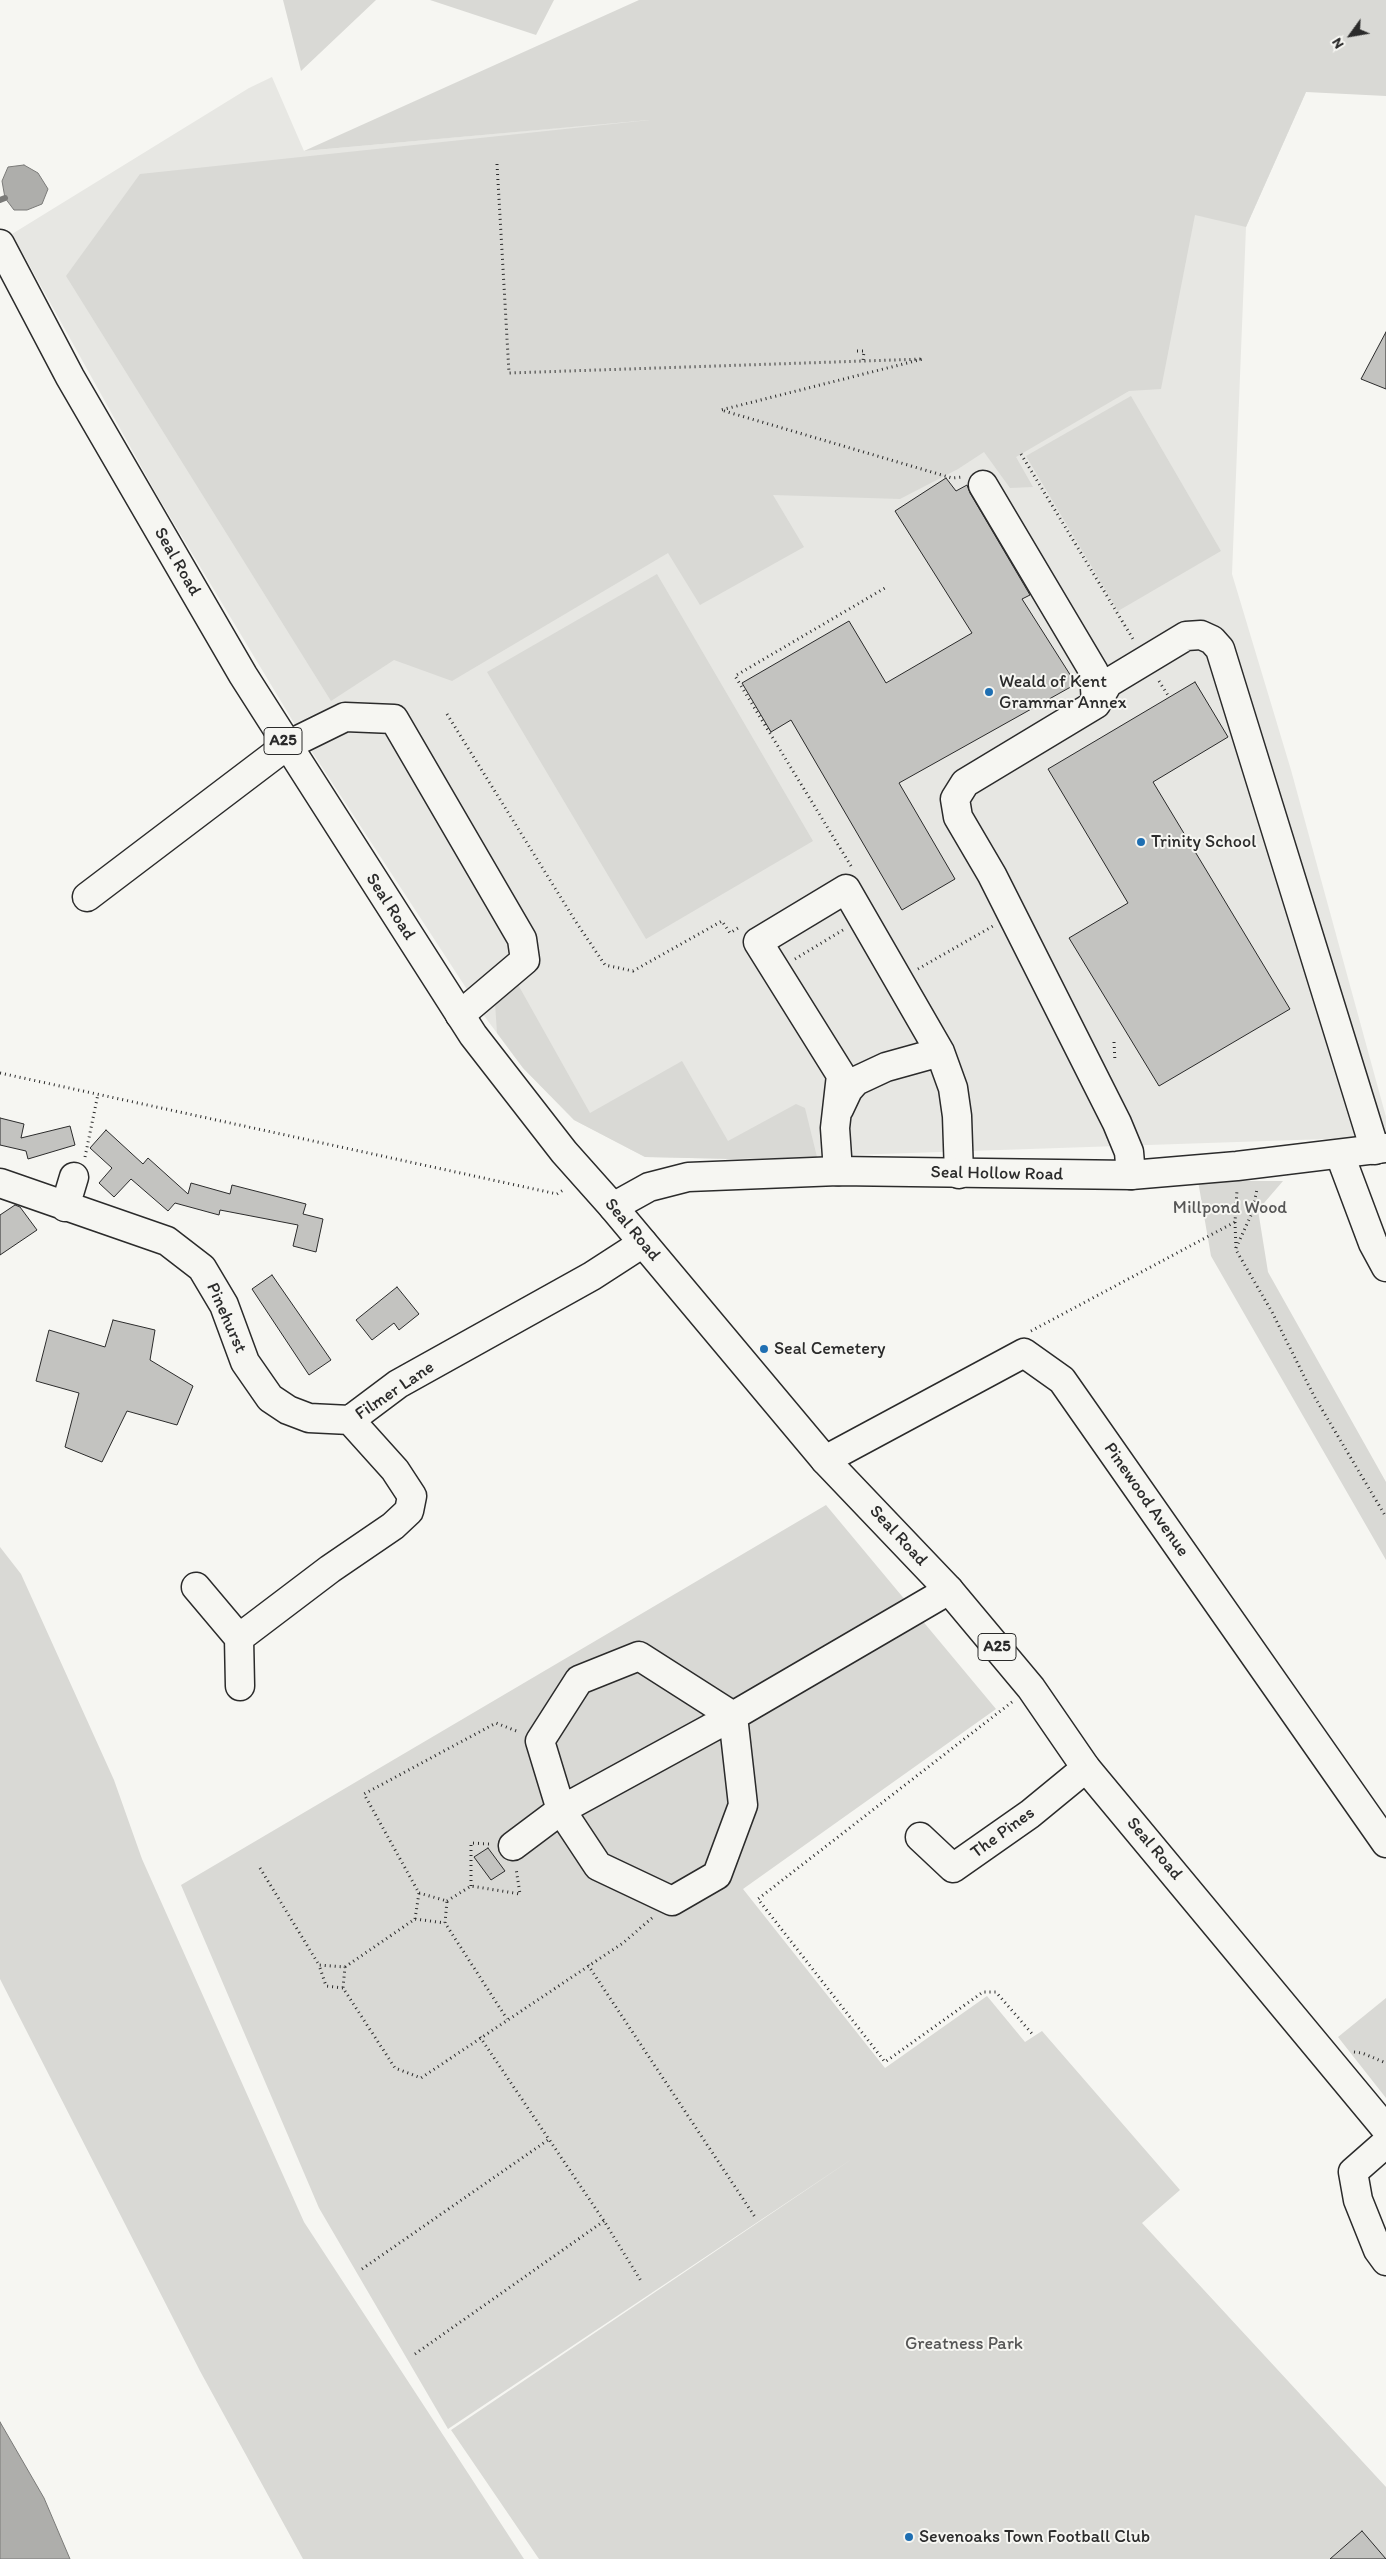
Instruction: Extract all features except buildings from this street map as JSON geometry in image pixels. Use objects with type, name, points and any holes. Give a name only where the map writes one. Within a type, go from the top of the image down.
[{"type":"main road","name":"Seal Road","points":[[0,244],[70,377],[243,675],[286,746],[460,1015],[564,1152],[613,1207],[826,1460],[949,1590],[1031,1688],[1086,1768],[1386,2130]]},
{"type":"main road","points":[[983,485],[1094,672],[1096,704]]},
{"type":"main road","points":[[1131,1175],[1129,1152],[1117,1123],[1013,915],[958,817],[955,799],[965,783],[1096,704],[1108,683],[1186,636],[1201,635],[1212,640],[1220,649],[1381,1149]]},
{"type":"main road","points":[[87,897],[286,746],[345,717],[394,719],[522,939],[525,960],[460,1015]]},
{"type":"main road","points":[[838,1171],[835,1128],[841,1075],[758,942],[846,889],[940,1052],[953,1088],[957,1116],[959,1174]]},
{"type":"main road","points":[[838,1110],[848,1090],[856,1081],[886,1067],[940,1052]]},
{"type":"main road","name":"Seal Hollow Road","points":[[613,1207],[649,1187],[688,1177],[838,1171],[1131,1175],[1250,1165],[1381,1149]]},
{"type":"main road","points":[[1340,1155],[1372,1243],[1386,1268]]},
{"type":"main road","points":[[65,1207],[74,1177]]},
{"type":"main road","name":"Pinehurst","points":[[0,1183],[167,1241],[202,1268],[224,1305],[245,1362],[270,1398],[288,1410],[309,1418],[350,1420]]},
{"type":"main road","name":"Filmer Lane","points":[[239,1638],[330,1569],[393,1526],[408,1511],[412,1496],[395,1470],[350,1420],[398,1384],[592,1276],[643,1243]]},
{"type":"main road","points":[[826,1460],[1024,1353]]},
{"type":"main road","name":"Pinewood Avenue","points":[[1024,1353],[1062,1380],[1386,1843]]},
{"type":"main road","points":[[196,1587],[239,1638],[240,1686]]},
{"type":"main road","points":[[513,1846],[561,1810],[733,1716],[949,1590]]},
{"type":"main road","points":[[639,1656],[733,1716],[743,1805],[717,1875],[672,1901],[598,1866],[561,1810],[540,1741],[579,1680],[639,1656]]},
{"type":"main road","name":"The Pines","points":[[920,1837],[953,1868],[1030,1814],[1086,1768]]},
{"type":"main road","points":[[1386,2143],[1353,2172],[1358,2200],[1378,2250],[1386,2261]]},
{"type":"path","points":[[497,164],[509,373],[923,359],[721,410],[952,478],[975,475],[983,485]]},
{"type":"path","points":[[857,351],[864,351],[863,361]]},
{"type":"path","points":[[1021,454],[1119,619],[1147,659]]},
{"type":"path","points":[[852,870],[735,676],[886,588]]},
{"type":"path","points":[[447,714],[571,914],[605,965],[633,971],[722,921],[730,933],[747,923]]},
{"type":"path","points":[[840,868],[848,863]]},
{"type":"path","points":[[913,972],[1013,915]]},
{"type":"path","points":[[776,970],[863,919]]},
{"type":"path","points":[[0,1073],[557,1194],[587,1177]]},
{"type":"path","points":[[74,1177],[81,1174],[98,1094]]},
{"type":"path","points":[[1250,1165],[1235,1222],[1236,1250],[1272,1312],[1314,1396],[1386,1517]]},
{"type":"path","points":[[1236,1250],[1252,1213],[1250,1165]]},
{"type":"path","points":[[1024,1353],[1030,1331],[1235,1222]]},
{"type":"path","points":[[1031,1688],[758,1899],[885,2062],[982,1992],[996,1992],[1034,2036]]},
{"type":"path","points":[[415,1919],[419,1893],[364,1794],[496,1723],[540,1741]]},
{"type":"path","points":[[419,1893],[447,1901],[471,1886],[520,1894],[513,1846],[471,1842],[471,1886]]},
{"type":"path","points":[[260,1868],[319,1965],[326,1986],[343,1988]]},
{"type":"path","points":[[447,1901],[445,1923],[507,2019]]},
{"type":"path","points":[[345,1967],[343,1988],[395,2068],[422,2078],[588,1964],[623,1943],[672,1901]]},
{"type":"path","points":[[319,1965],[345,1967],[415,1919],[445,1923]]},
{"type":"path","points":[[588,1964],[755,2217]]},
{"type":"path","points":[[480,2037],[604,2221],[641,2281]]},
{"type":"path","points":[[362,2269],[548,2140]]},
{"type":"path","points":[[415,2354],[604,2221]]},
{"type":"shaded area","points":[[272,77],[304,151],[701,115],[1306,92],[1246,227],[1232,574],[1291,770],[1386,1117],[1386,1137],[732,1159],[645,1157],[574,1120],[523,1068],[485,1017],[303,738],[157,495],[12,234],[249,88]]},
{"type":"shaded area","points":[[24,165],[38,173],[48,189],[42,204],[27,210],[14,210],[5,198],[2,181],[8,167]]},
{"type":"shaded area","points":[[0,2422],[44,2498],[70,2559],[0,2559]]},
{"type":"green space","points":[[283,0],[376,0],[301,71]]},
{"type":"green space","points":[[430,0],[554,0],[536,35]]},
{"type":"green space","points":[[639,0],[1386,0],[1386,96],[1306,92],[1246,227],[1195,215],[1161,389],[1129,391],[1016,457],[1033,487],[1010,488],[984,452],[958,469],[900,499],[773,495],[804,547],[700,605],[668,553],[452,681],[394,660],[331,701],[66,276],[140,174],[650,120],[304,151]]},
{"type":"green space","points":[[1131,396],[1221,551],[1118,611],[1026,456]]},
{"type":"green space","points":[[657,574],[813,841],[646,939],[487,672]]},
{"type":"green space","points":[[516,981],[590,1113],[682,1061],[728,1141],[796,1104],[805,1108],[817,1157],[732,1159],[645,1157],[574,1120],[523,1068],[497,1033],[495,1003]]},
{"type":"green space","name":"Millpond Wood","points":[[1198,1181],[1283,1181],[1258,1210],[1268,1272],[1386,1482],[1386,1560],[1211,1256]]},
{"type":"green space","name":"Greatness Park","points":[[826,1505],[996,1709],[743,1889],[885,2068],[987,1996],[1025,2042],[1042,2031],[1180,2190],[1142,2223],[1386,2487],[1386,2559],[539,2559],[451,2430],[855,2157],[448,2429],[319,2208],[181,1885]]},
{"type":"green space","points":[[0,1547],[21,1574],[114,1780],[142,1859],[304,2222],[524,2559],[303,2559],[200,2371],[0,1979]]},
{"type":"green space","points":[[1386,1998],[1386,2098],[1338,2037]]},
{"type":"waterway","points":[[0,200],[5,198]]},
{"type":"place","name":"Weald of Kent Grammar Annex","points":[[989,692]]},
{"type":"place","name":"Trinity School","points":[[1141,842]]},
{"type":"place","name":"Seal Cemetery","points":[[764,1349]]},
{"type":"place","name":"Sevenoaks Town Football Club","points":[[909,2537]]}]
